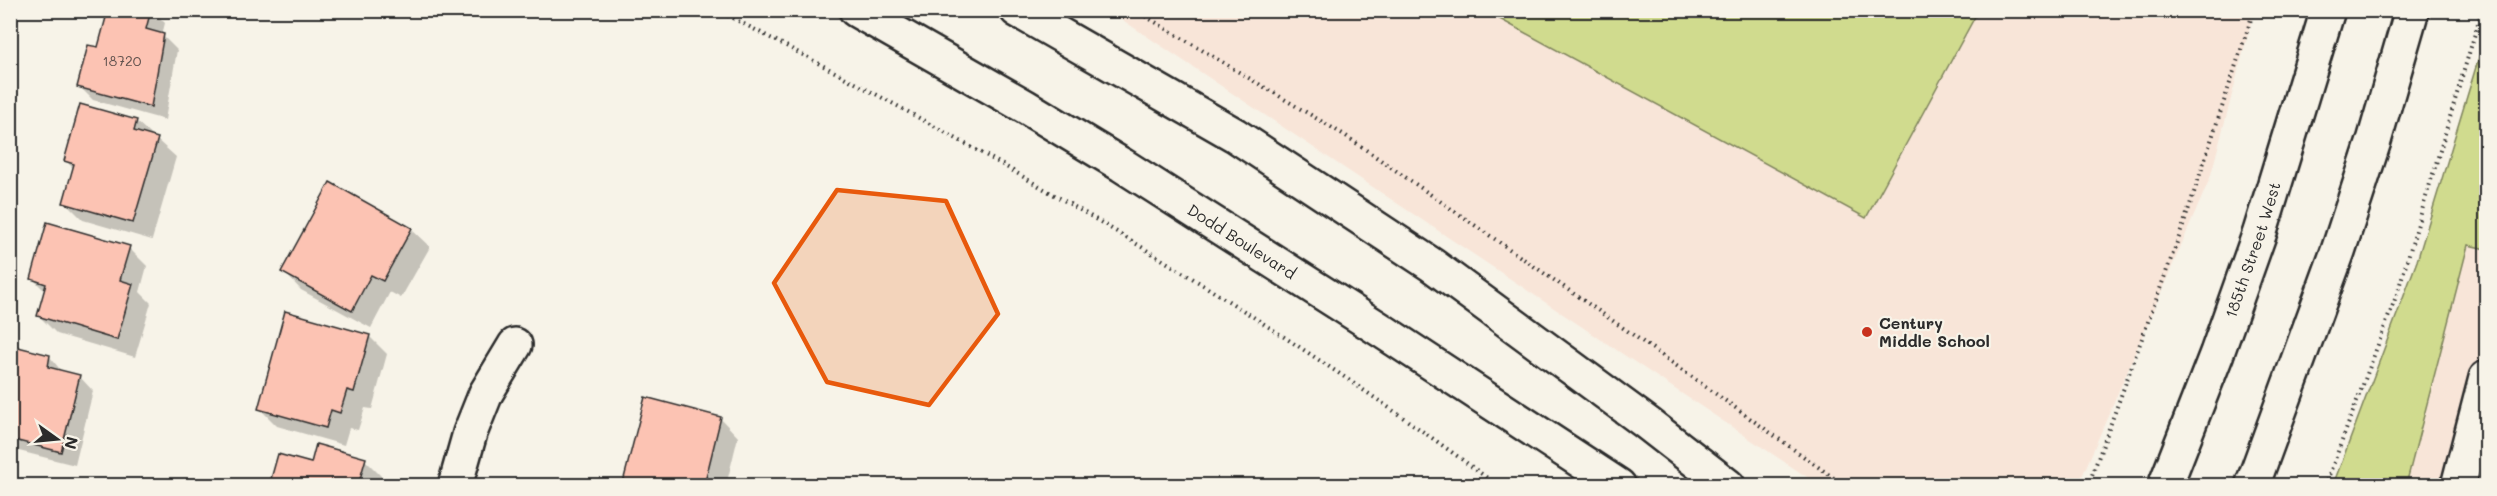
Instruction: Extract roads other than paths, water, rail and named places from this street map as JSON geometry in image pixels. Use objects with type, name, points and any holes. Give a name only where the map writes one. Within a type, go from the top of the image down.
[{"type":"main road","name":"Dodd Boulevard","points":[[856,10],[1122,165],[1384,332],[1619,486]]},
{"type":"main road","points":[[1017,10],[1235,135],[1412,252],[1638,416],[1728,486]]},
{"type":"main road","name":"185th Street West","points":[[2165,486],[2260,232],[2328,10]]},
{"type":"main road","points":[[2252,486],[2338,251],[2374,141],[2412,10]]},
{"type":"main road","points":[[455,486],[470,434],[486,393],[515,345]]},
{"type":"main road","points":[[2458,486],[2487,378]]},
{"type":"place","name":"Century Middle School","points":[[1867,332]]}]
